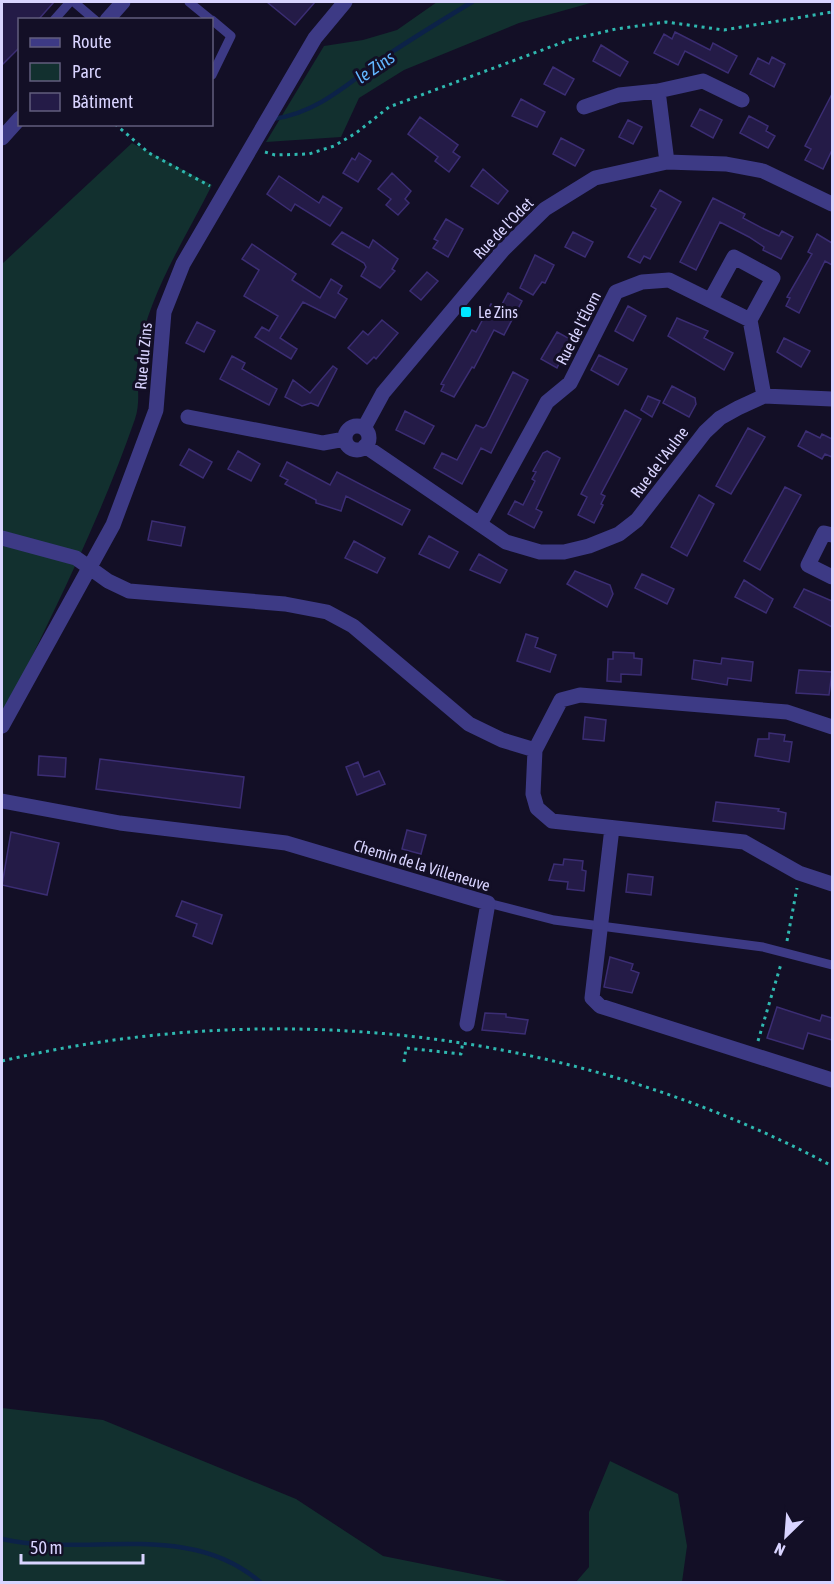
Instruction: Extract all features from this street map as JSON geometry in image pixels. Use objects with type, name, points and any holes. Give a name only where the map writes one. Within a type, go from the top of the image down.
[{"type":"street","points":[[109,18],[123,2]]},
{"type":"street","name":"Rue du Zins","points":[[2,726],[113,525],[156,410],[164,312],[183,264],[315,38],[345,2]]},
{"type":"street","points":[[584,107],[620,95],[658,91],[703,81],[742,100]]},
{"type":"street","points":[[658,91],[667,162]]},
{"type":"street","points":[[2,138],[18,120]]},
{"type":"street","name":"Rue de l'Odet","points":[[363,428],[383,393],[503,250],[545,209],[595,178],[667,162],[726,164],[763,171],[832,204]]},
{"type":"street","points":[[711,299],[734,257],[773,278],[750,320],[764,396]]},
{"type":"street","name":"Rue de l'Élorn","points":[[480,524],[547,402],[570,383],[616,292],[642,282],[669,280],[750,320]]},
{"type":"street","name":"Rue de l'Aulne","points":[[363,428],[356,426],[349,428],[345,439],[348,446],[354,449],[365,446],[506,542],[540,552],[564,552],[589,546],[619,534],[650,506],[705,432],[720,418],[764,396],[832,399]]},
{"type":"street","name":"Rue de l'Aulne","points":[[188,417],[323,444],[345,439]]},
{"type":"street","points":[[363,428],[369,436],[365,446]]},
{"type":"street","points":[[832,535],[824,533],[808,565],[832,577]]},
{"type":"street","points":[[2,538],[76,558],[108,581],[129,591],[275,603],[327,612],[353,626],[469,724],[502,740],[535,750]]},
{"type":"street","points":[[832,727],[787,712],[580,695],[561,700],[535,750],[533,794],[537,808],[552,821],[744,842],[799,873],[832,884]]},
{"type":"street","name":"Chemin de la Villeneuve","points":[[2,801],[120,823],[286,843],[488,903]]},
{"type":"street","points":[[612,828],[592,998],[600,1006],[832,1080]]},
{"type":"street","points":[[467,1024],[488,903]]},
{"type":"lane","points":[[56,18],[72,2],[92,18]]},
{"type":"lane","points":[[189,2],[209,18]]},
{"type":"lane","points":[[213,22],[231,36],[213,73]]},
{"type":"lane","name":"Chemin de la Villeneuve","points":[[488,903],[554,920],[763,947],[832,965]]},
{"type":"path","points":[[252,148],[275,155],[309,154],[334,146],[356,133],[389,107],[569,40],[666,22],[724,30],[832,12]]},
{"type":"path","points":[[117,126],[149,153],[225,194]]},
{"type":"path","points":[[404,1062],[406,1048],[461,1054],[467,1024]]},
{"type":"path","points":[[2,1060],[51,1049],[134,1036],[222,1029],[344,1029],[463,1043],[583,1068],[683,1100],[777,1137],[832,1166]]},
{"type":"green space","points":[[437,2],[594,2],[519,23],[404,70],[359,98],[341,137],[266,142],[324,46],[363,40],[397,30]]},
{"type":"green space","points":[[132,143],[212,185],[169,268],[150,311],[138,356],[137,411],[121,458],[73,570],[2,718],[2,264]]},
{"type":"green space","points":[[2,1408],[103,1420],[296,1499],[383,1556],[513,1582],[2,1582]]},
{"type":"green space","points":[[610,1461],[678,1494],[687,1546],[682,1582],[576,1582],[589,1567],[589,1512]]},
{"type":"building","points":[[2,2],[54,2],[40,18],[18,18],[18,49],[2,65]]},
{"type":"building","points":[[267,2],[315,2],[295,25]]},
{"type":"building","points":[[675,32],[710,50],[713,43],[737,56],[728,73],[685,51],[678,65],[654,53],[664,34],[672,39]]},
{"type":"building","points":[[601,45],[628,62],[620,76],[593,61]]},
{"type":"building","points":[[772,57],[785,64],[774,87],[750,74],[758,58],[769,64]]},
{"type":"building","points":[[553,67],[574,79],[565,95],[544,84]]},
{"type":"building","points":[[832,94],[832,150],[823,169],[805,160],[811,149],[805,146]]},
{"type":"building","points":[[521,99],[545,112],[537,127],[512,116]]},
{"type":"building","points":[[700,109],[722,120],[713,138],[691,126]]},
{"type":"building","points":[[749,116],[768,126],[766,131],[775,136],[768,148],[740,133]]},
{"type":"building","points":[[420,117],[458,145],[453,152],[460,157],[449,172],[435,161],[438,157],[408,134]]},
{"type":"building","points":[[628,120],[642,127],[633,144],[619,137]]},
{"type":"building","points":[[561,138],[584,150],[575,166],[553,154]]},
{"type":"building","points":[[359,153],[371,161],[358,182],[343,173],[352,158],[355,160]]},
{"type":"building","points":[[483,169],[508,191],[498,204],[471,186]]},
{"type":"building","points":[[392,173],[411,191],[405,199],[409,203],[398,215],[386,205],[391,199],[378,189]]},
{"type":"building","points":[[279,176],[319,203],[323,196],[342,208],[330,226],[295,204],[291,211],[267,194]]},
{"type":"building","points":[[660,190],[681,202],[650,259],[644,256],[640,263],[628,257],[656,209],[651,206]]},
{"type":"building","points":[[713,198],[745,214],[743,218],[764,229],[779,236],[782,231],[793,237],[781,259],[763,250],[764,247],[749,237],[720,222],[696,270],[680,262]]},
{"type":"building","points":[[446,219],[463,229],[448,257],[433,248],[438,241],[434,239]]},
{"type":"building","points":[[342,232],[369,248],[373,240],[398,259],[392,269],[395,271],[380,288],[361,276],[366,267],[364,263],[332,244]]},
{"type":"building","points":[[573,232],[593,242],[585,257],[565,247]]},
{"type":"building","points":[[817,234],[832,243],[832,265],[825,261],[799,313],[786,306],[790,298],[787,297],[812,254],[808,252]]},
{"type":"building","points":[[252,244],[296,274],[292,280],[320,298],[331,279],[342,286],[338,293],[347,299],[335,318],[303,302],[280,338],[297,349],[291,359],[255,337],[262,327],[269,331],[278,316],[244,296],[259,270],[242,259]]},
{"type":"building","points":[[535,255],[554,265],[545,283],[542,282],[533,295],[520,288]]},
{"type":"building","points":[[427,272],[438,281],[421,300],[410,291]]},
{"type":"building","points":[[508,293],[522,301],[504,335],[494,330],[474,368],[472,367],[454,397],[441,391],[444,385],[441,384],[472,330],[476,332],[491,304],[500,308]]},
{"type":"building","points":[[628,306],[646,316],[633,341],[615,331]]},
{"type":"building","points":[[677,318],[708,331],[704,338],[733,353],[724,370],[668,336]]},
{"type":"building","points":[[382,320],[398,333],[376,359],[374,357],[367,364],[348,348],[363,331],[368,335]]},
{"type":"building","points":[[197,322],[215,331],[204,352],[186,343]]},
{"type":"building","points":[[557,332],[570,339],[557,368],[541,359]]},
{"type":"building","points":[[784,338],[810,351],[801,367],[777,352]]},
{"type":"building","points":[[599,355],[627,369],[618,385],[591,370]]},
{"type":"building","points":[[232,356],[245,363],[242,369],[277,389],[269,405],[220,379]]},
{"type":"building","points":[[333,366],[337,369],[318,406],[311,403],[302,406],[285,397],[293,380],[310,393]]},
{"type":"building","points":[[513,372],[528,380],[491,453],[481,448],[462,484],[434,468],[442,453],[457,460],[476,425],[483,428],[486,426]]},
{"type":"building","points":[[672,386],[695,398],[696,404],[689,417],[663,403]]},
{"type":"building","points":[[648,396],[660,401],[652,417],[641,410]]},
{"type":"building","points":[[625,410],[641,419],[601,494],[605,496],[601,504],[603,505],[594,523],[578,515],[587,497],[581,494]]},
{"type":"building","points":[[405,411],[434,426],[424,444],[396,430]]},
{"type":"building","points":[[748,428],[765,437],[731,494],[716,486]]},
{"type":"building","points":[[806,431],[820,438],[822,434],[832,439],[832,457],[825,454],[822,459],[798,446]]},
{"type":"building","points":[[189,449],[212,462],[203,478],[180,465]]},
{"type":"building","points":[[238,451],[260,464],[251,481],[228,469]]},
{"type":"building","points":[[547,451],[560,458],[536,509],[542,512],[534,528],[508,514],[515,501],[523,505],[535,481],[532,479],[536,472],[533,471],[543,453]]},
{"type":"building","points":[[287,462],[330,485],[337,472],[410,510],[402,525],[346,496],[341,511],[316,503],[316,500],[285,484],[288,480],[280,476]]},
{"type":"building","points":[[785,487],[801,495],[760,570],[744,561]]},
{"type":"building","points":[[699,495],[714,504],[687,556],[671,547]]},
{"type":"building","points":[[152,521],[185,527],[181,546],[148,540]]},
{"type":"building","points":[[429,536],[458,552],[449,568],[419,554]]},
{"type":"building","points":[[354,541],[385,558],[377,573],[345,558]]},
{"type":"building","points":[[479,554],[507,570],[500,583],[470,570]]},
{"type":"building","points":[[575,571],[610,585],[613,594],[607,607],[567,584]]},
{"type":"building","points":[[642,574],[674,589],[667,604],[635,588]]},
{"type":"building","points":[[744,580],[773,599],[766,613],[735,597]]},
{"type":"building","points":[[804,589],[832,601],[832,627],[794,607]]},
{"type":"building","points":[[526,634],[538,638],[535,647],[556,655],[550,672],[517,661]]},
{"type":"building","points":[[613,652],[634,653],[634,658],[642,659],[641,675],[621,674],[621,682],[607,681],[608,659],[613,659]]},
{"type":"building","points":[[722,658],[753,662],[751,681],[728,678],[727,685],[692,679],[694,660],[721,664]]},
{"type":"building","points":[[799,670],[832,672],[829,695],[796,693]]},
{"type":"building","points":[[585,717],[606,720],[604,741],[583,739]]},
{"type":"building","points":[[769,733],[785,735],[784,741],[792,742],[789,762],[755,756],[758,739],[769,739]]},
{"type":"building","points":[[39,756],[66,758],[65,777],[38,775]]},
{"type":"building","points":[[100,759],[244,777],[240,808],[96,789]]},
{"type":"building","points":[[358,762],[364,777],[379,771],[385,784],[357,795],[346,767]]},
{"type":"building","points":[[716,802],[779,809],[778,811],[786,813],[784,829],[713,821]]},
{"type":"building","points":[[407,830],[426,835],[421,854],[402,849]]},
{"type":"building","points":[[11,832],[59,843],[47,895],[2,885]]},
{"type":"building","points":[[564,859],[583,861],[582,870],[586,871],[584,891],[567,889],[568,882],[549,880],[554,864],[563,865]]},
{"type":"building","points":[[628,874],[653,877],[651,895],[626,892]]},
{"type":"building","points":[[182,901],[222,915],[212,944],[193,936],[197,924],[176,916]]},
{"type":"building","points":[[610,957],[633,964],[631,970],[639,973],[632,993],[604,987]]},
{"type":"building","points":[[777,1007],[820,1021],[822,1015],[832,1018],[832,1040],[808,1033],[803,1049],[767,1038]]},
{"type":"building","points":[[485,1013],[506,1014],[506,1017],[528,1020],[525,1034],[482,1030]]},
{"type":"waterway","name":"le Zins","points":[[272,119],[289,116],[319,103],[348,85],[389,54],[472,2]]},
{"type":"waterway","points":[[2,1539],[34,1544],[136,1544],[201,1551],[232,1563],[260,1582]]},
{"type":"place","name":"Le Zins","points":[[466,312]]}]
